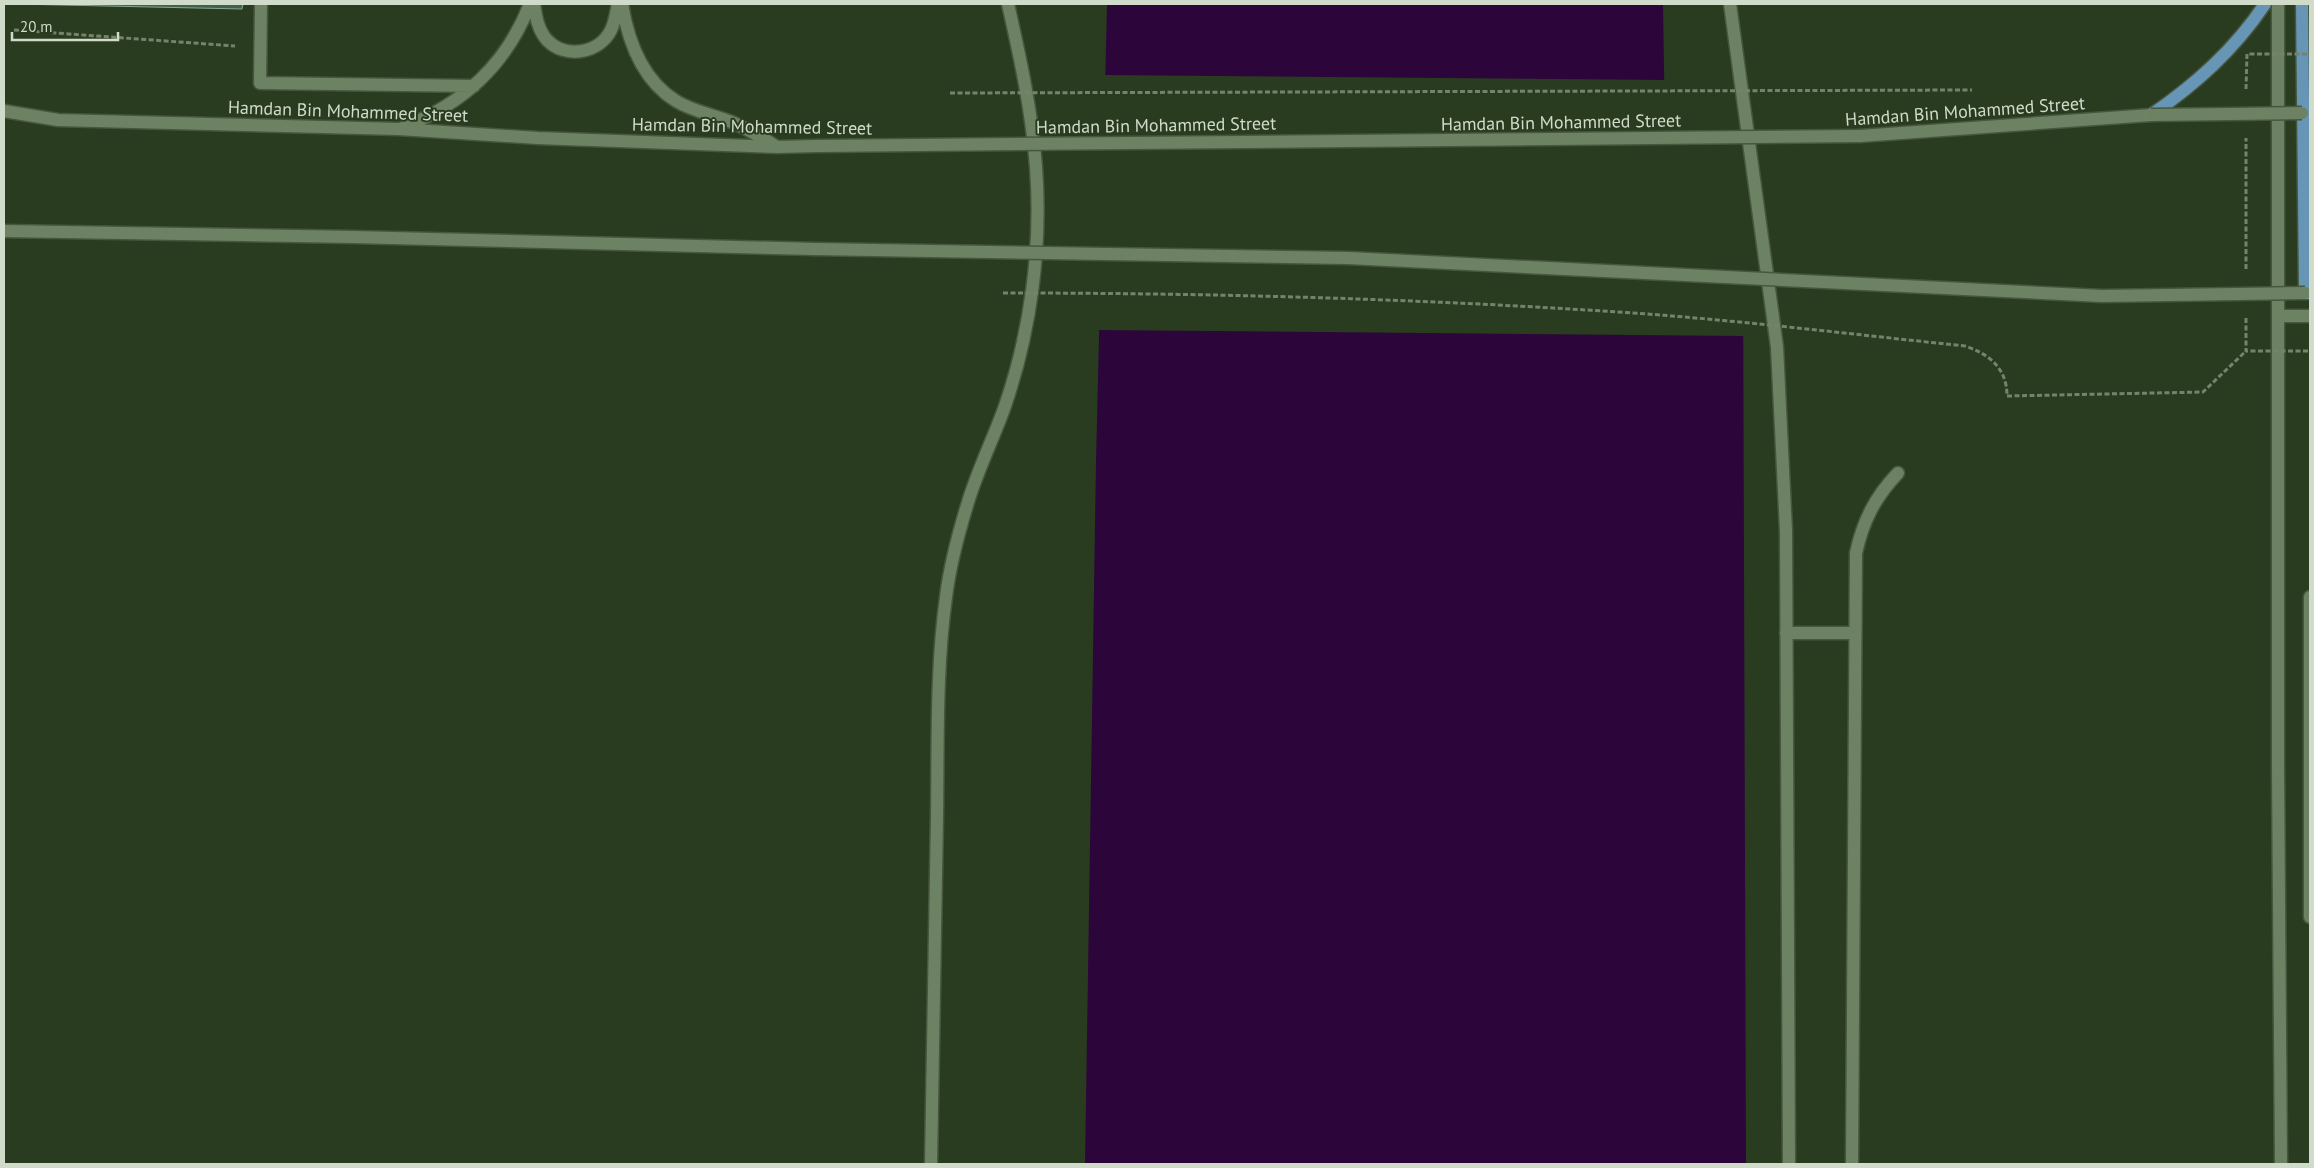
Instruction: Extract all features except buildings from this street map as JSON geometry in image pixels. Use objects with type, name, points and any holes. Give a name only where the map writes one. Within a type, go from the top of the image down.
[{"type":"main road","points":[[2151,115],[2206,74],[2230,51],[2265,4]]},
{"type":"main road","points":[[2302,4],[2306,54],[2307,292]]},
{"type":"street","points":[[262,4],[260,83],[474,86]]},
{"type":"street","points":[[399,129],[430,117],[458,100],[474,86],[504,54],[521,26],[530,4]]},
{"type":"street","points":[[534,4],[536,19],[544,36],[558,48],[569,52],[594,48],[603,41],[611,31],[620,4]]},
{"type":"street","points":[[620,4],[631,45],[642,66],[657,85],[676,100],[701,113],[733,123],[777,147]]},
{"type":"street","points":[[931,1164],[939,722],[946,598],[955,547],[969,498],[1005,406],[1019,360],[1029,312],[1035,264],[1036,168],[1029,111],[1008,4]]},
{"type":"street","points":[[1730,4],[1778,347],[1786,531],[1789,1164]]},
{"type":"street","points":[[2278,4],[2278,768],[2281,1164]]},
{"type":"street","name":"Hamdan Bin Mohammed Street","points":[[4,111],[58,120],[399,129],[538,138],[777,147],[1860,136],[2151,115],[2306,113]]},
{"type":"street","points":[[4,231],[372,237],[815,249],[1348,258],[2102,296],[2307,292]]},
{"type":"street","points":[[2279,316],[2310,316]]},
{"type":"street","points":[[1852,1164],[1856,553],[1861,531],[1870,509],[1882,490],[1898,473]]},
{"type":"street","points":[[2310,597],[2310,917]]},
{"type":"street","points":[[1786,633],[1855,633]]},
{"type":"path","points":[[14,30],[261,48]]},
{"type":"path","points":[[2246,351],[2247,54],[2306,54]]},
{"type":"path","points":[[950,93],[1972,90]]},
{"type":"path","points":[[1003,293],[1169,294],[1483,304],[1650,314],[1965,346],[1982,352],[1996,362],[2004,378],[2007,396],[2203,392],[2246,351],[2310,351]]},
{"type":"shaded area","points":[[1107,4],[1663,4],[1667,251],[1743,257],[1746,1164],[1085,1164],[1096,461]]},
{"type":"pier","points":[[1103,75],[1667,80],[1669,249],[1745,255],[1746,336],[1097,330]]}]
